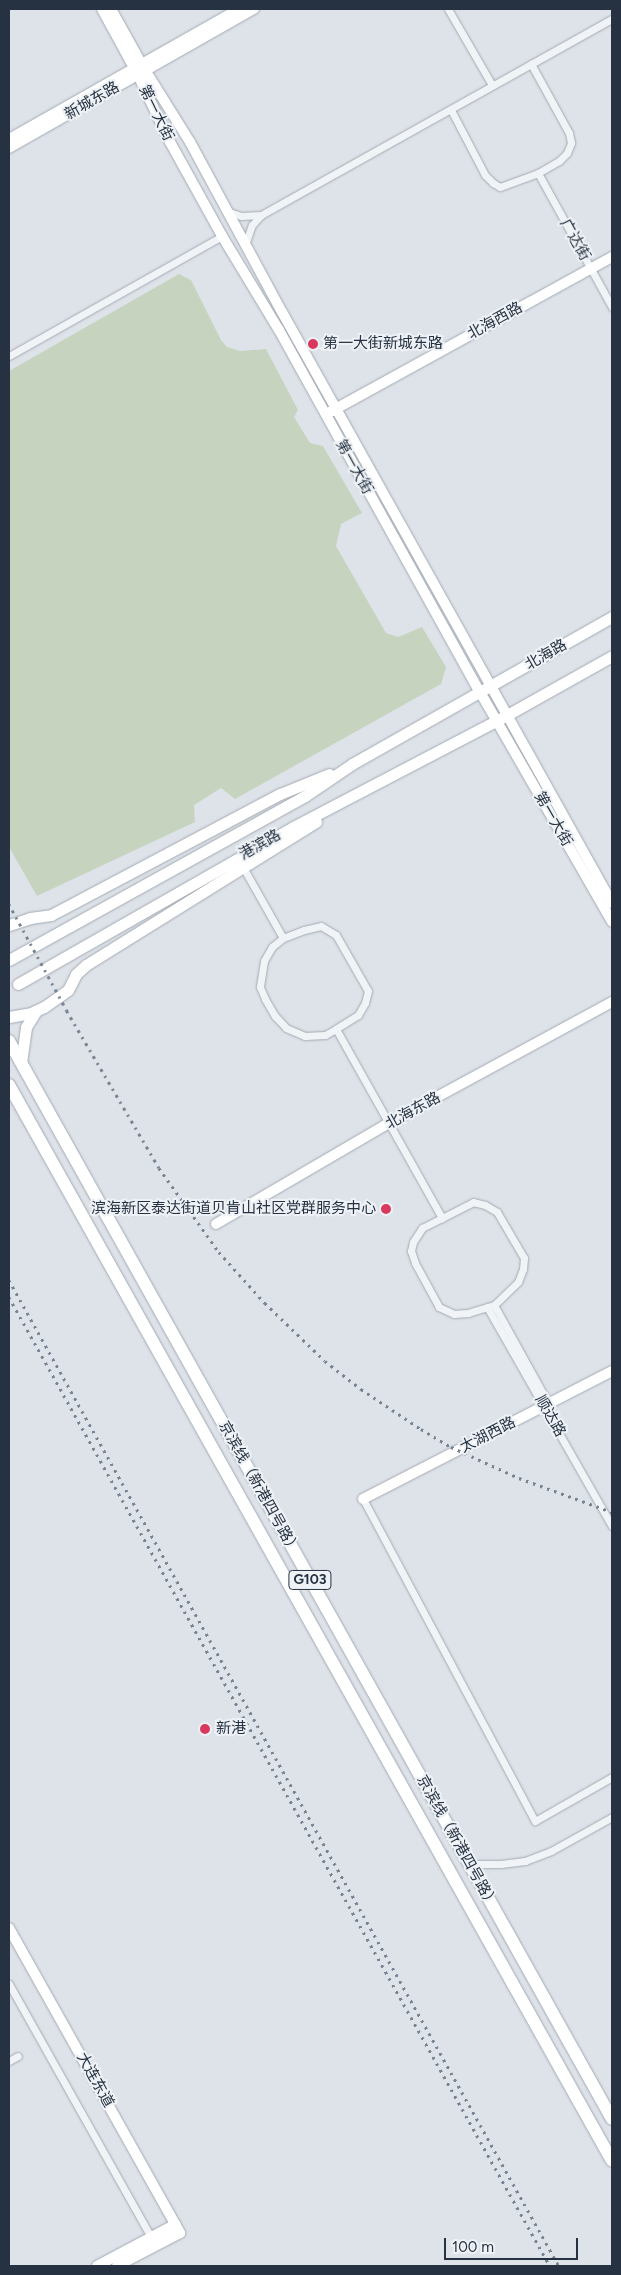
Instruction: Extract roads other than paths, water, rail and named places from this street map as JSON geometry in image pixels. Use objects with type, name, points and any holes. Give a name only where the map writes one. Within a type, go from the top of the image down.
[{"type":"highway","name":"京滨线（新港四号路）","points":[[9,1041],[612,2118]]},
{"type":"highway","name":"京滨线（新港四号路）","points":[[9,1085],[612,2161]]},
{"type":"main road","name":"北海路","points":[[352,764],[612,617]]},
{"type":"main road","points":[[502,718],[612,656]]},
{"type":"main road","name":"港滨路","points":[[18,984],[293,827],[364,792],[502,718]]},
{"type":"main road","points":[[9,925],[30,918],[51,915],[280,794],[352,764]]},
{"type":"main road","points":[[9,960],[305,796],[352,764]]},
{"type":"main road","points":[[9,1017],[36,1011],[68,990],[76,974],[86,965],[364,792]]},
{"type":"main road","points":[[21,1063],[26,1027],[36,1011]]},
{"type":"street","name":"第一大街","points":[[102,9],[190,142],[246,242],[336,409],[491,686],[502,718],[612,922]]},
{"type":"street","name":"第一大街","points":[[111,9],[140,69],[170,142],[222,236],[279,330],[480,692],[502,718],[612,903]]},
{"type":"street","name":"新城东路","points":[[9,148],[240,9]]},
{"type":"street","name":"新城东路","points":[[9,139],[254,9]]},
{"type":"street","points":[[448,9],[492,85]]},
{"type":"street","points":[[246,242],[252,225],[261,215],[612,19]]},
{"type":"street","points":[[450,110],[485,175],[493,183],[500,187],[538,173],[559,161],[572,144],[569,133],[531,64]]},
{"type":"street","name":"广达街","points":[[538,173],[612,307]]},
{"type":"street","points":[[229,212],[241,216],[261,215]]},
{"type":"street","points":[[9,356],[222,236]]},
{"type":"street","name":"北海西路","points":[[325,415],[612,256]]},
{"type":"street","points":[[244,868],[283,938]]},
{"type":"street","points":[[321,926],[336,935],[368,991],[365,1004],[358,1015],[336,1029],[325,1035],[305,1036],[286,1028],[275,1016],[265,999],[260,987],[264,961],[272,947],[283,938],[321,926]]},
{"type":"street","name":"北海东路","points":[[216,1224],[389,1123],[612,1002]]},
{"type":"street","points":[[336,1029],[442,1218]]},
{"type":"street","points":[[472,1202],[485,1205],[497,1212],[524,1258],[523,1270],[518,1282],[490,1306],[468,1313],[454,1314],[440,1307],[415,1263],[411,1251],[413,1242],[422,1228],[472,1202]]},
{"type":"street","name":"顺达路","points":[[490,1306],[612,1517]]},
{"type":"street","name":"太湖西路","points":[[548,1408],[612,1371]]},
{"type":"street","name":"太湖西路","points":[[364,1501],[548,1408],[612,1378]]},
{"type":"street","name":"顺达路","points":[[548,1408],[612,1526]]},
{"type":"street","points":[[364,1501],[535,1820],[612,1777]]},
{"type":"street","points":[[469,1864],[501,1864],[525,1860],[551,1851],[612,1817]]},
{"type":"street","name":"大连东道","points":[[9,1928],[178,2228],[153,2242]]},
{"type":"street","points":[[9,1984],[153,2242]]},
{"type":"street","points":[[9,2061],[18,2056]]},
{"type":"street","points":[[97,2266],[153,2242]]},
{"type":"street","points":[[117,2266],[153,2242]]},
{"type":"railway","points":[[9,904],[67,1011],[159,1168],[219,1252],[265,1303],[325,1361],[361,1389],[421,1429],[451,1447],[519,1478],[612,1512]]},
{"type":"railway","points":[[9,1280],[559,2266]]},
{"type":"railway","points":[[9,1297],[550,2266]]},
{"type":"place","name":"第一大街新城东路","points":[[313,344]]},
{"type":"place","name":"滨海新区泰达街道贝肯山社区党群服务中心","points":[[386,1209]]},
{"type":"place","name":"新港","points":[[205,1729]]}]
